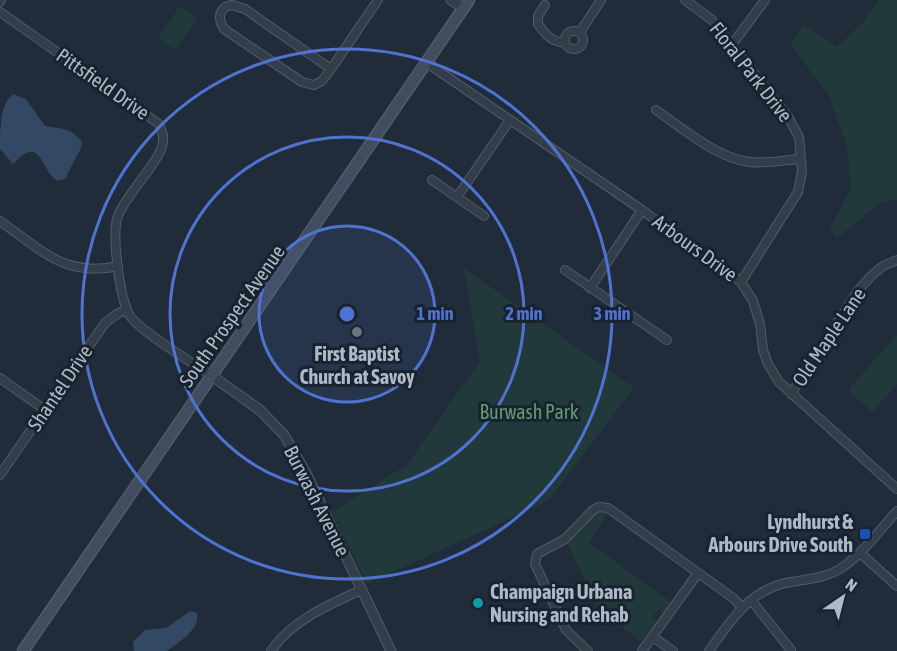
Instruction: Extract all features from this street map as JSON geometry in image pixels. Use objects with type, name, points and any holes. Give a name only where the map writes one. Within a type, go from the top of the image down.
[{"type":"main road","name":"South Prospect Avenue","points":[[23,651],[467,4]]},
{"type":"street","points":[[331,69],[245,9],[232,4],[221,11],[219,19],[224,29],[309,85],[318,84],[331,69],[378,0]]},
{"type":"street","points":[[451,0],[467,4]]},
{"type":"street","points":[[580,32],[601,0]]},
{"type":"street","name":"Floral Park Drive","points":[[685,0],[712,20],[787,115],[799,137],[801,183],[798,192],[741,282]]},
{"type":"street","points":[[731,46],[765,0]]},
{"type":"street","points":[[545,5],[538,16],[538,24],[545,34],[557,42],[565,42]]},
{"type":"street","name":"Pittsfield Drive","points":[[0,12],[156,121],[162,129],[162,147],[123,205],[116,222],[115,242],[118,266],[127,309],[131,317],[145,330],[212,376]]},
{"type":"street","points":[[569,32],[580,32],[584,39],[582,45],[578,49],[570,48],[565,42],[566,36],[569,32]]},
{"type":"street","name":"Arbours Drive","points":[[427,63],[642,210],[741,282],[753,301],[768,364],[779,382],[897,489]]},
{"type":"street","points":[[656,110],[717,151],[735,159],[760,162],[801,159]]},
{"type":"street","points":[[457,197],[510,120]]},
{"type":"street","points":[[432,180],[484,216]]},
{"type":"street","points":[[590,288],[642,210]]},
{"type":"street","points":[[0,221],[50,256],[66,264],[86,270],[118,266]]},
{"type":"street","name":"Old Maple Lane","points":[[791,394],[857,292],[883,266],[897,260]]},
{"type":"street","points":[[565,270],[667,340]]},
{"type":"street","name":"Shantel Drive","points":[[0,476],[105,323],[127,309]]},
{"type":"street","name":"Burwash Avenue","points":[[212,376],[260,410],[284,435],[306,473],[391,651]]},
{"type":"street","points":[[0,378],[45,410]]},
{"type":"street","points":[[588,651],[566,630],[535,564],[537,554],[565,539],[592,510],[608,508],[733,598],[742,607]]},
{"type":"street","points":[[709,651],[742,607],[750,600],[781,585],[816,578],[842,568],[860,553],[897,511]]},
{"type":"street","points":[[860,553],[897,586]]},
{"type":"street","points":[[642,651],[698,573]]},
{"type":"street","points":[[270,651],[296,624],[362,590]]},
{"type":"street","points":[[750,600],[791,650]]},
{"type":"street","points":[[653,638],[673,651]]},
{"type":"green space","points":[[879,0],[897,0],[897,200],[881,202],[837,238],[829,230],[851,188],[847,146],[829,96],[790,44],[804,25],[837,47],[863,22]]},
{"type":"green space","points":[[180,6],[198,18],[175,50],[158,38]]},
{"type":"green space","name":"Burwash Park","points":[[464,268],[634,388],[548,501],[367,584],[332,512],[407,465],[480,361]]},
{"type":"green space","points":[[897,335],[897,384],[872,412],[848,390]]},
{"type":"green space","points":[[600,510],[607,515],[589,543],[671,602],[663,613],[659,609],[652,617],[657,622],[641,642],[597,606],[568,544],[594,512]]},
{"type":"water","points":[[13,94],[26,99],[45,126],[70,131],[82,142],[65,179],[58,181],[53,177],[35,153],[24,154],[13,164],[0,149],[3,111],[5,104]]},
{"type":"water","points":[[190,611],[197,613],[197,619],[192,630],[183,640],[167,651],[134,651],[133,642],[145,630],[166,628]]},
{"type":"place","name":"First Baptist Church at Savoy","points":[[357,332]]},
{"type":"place","name":"Lyndhurst & Arbours Drive South","points":[[865,534]]},
{"type":"place","name":"Champaign Urbana Nursing and Rehab","points":[[478,603]]}]
